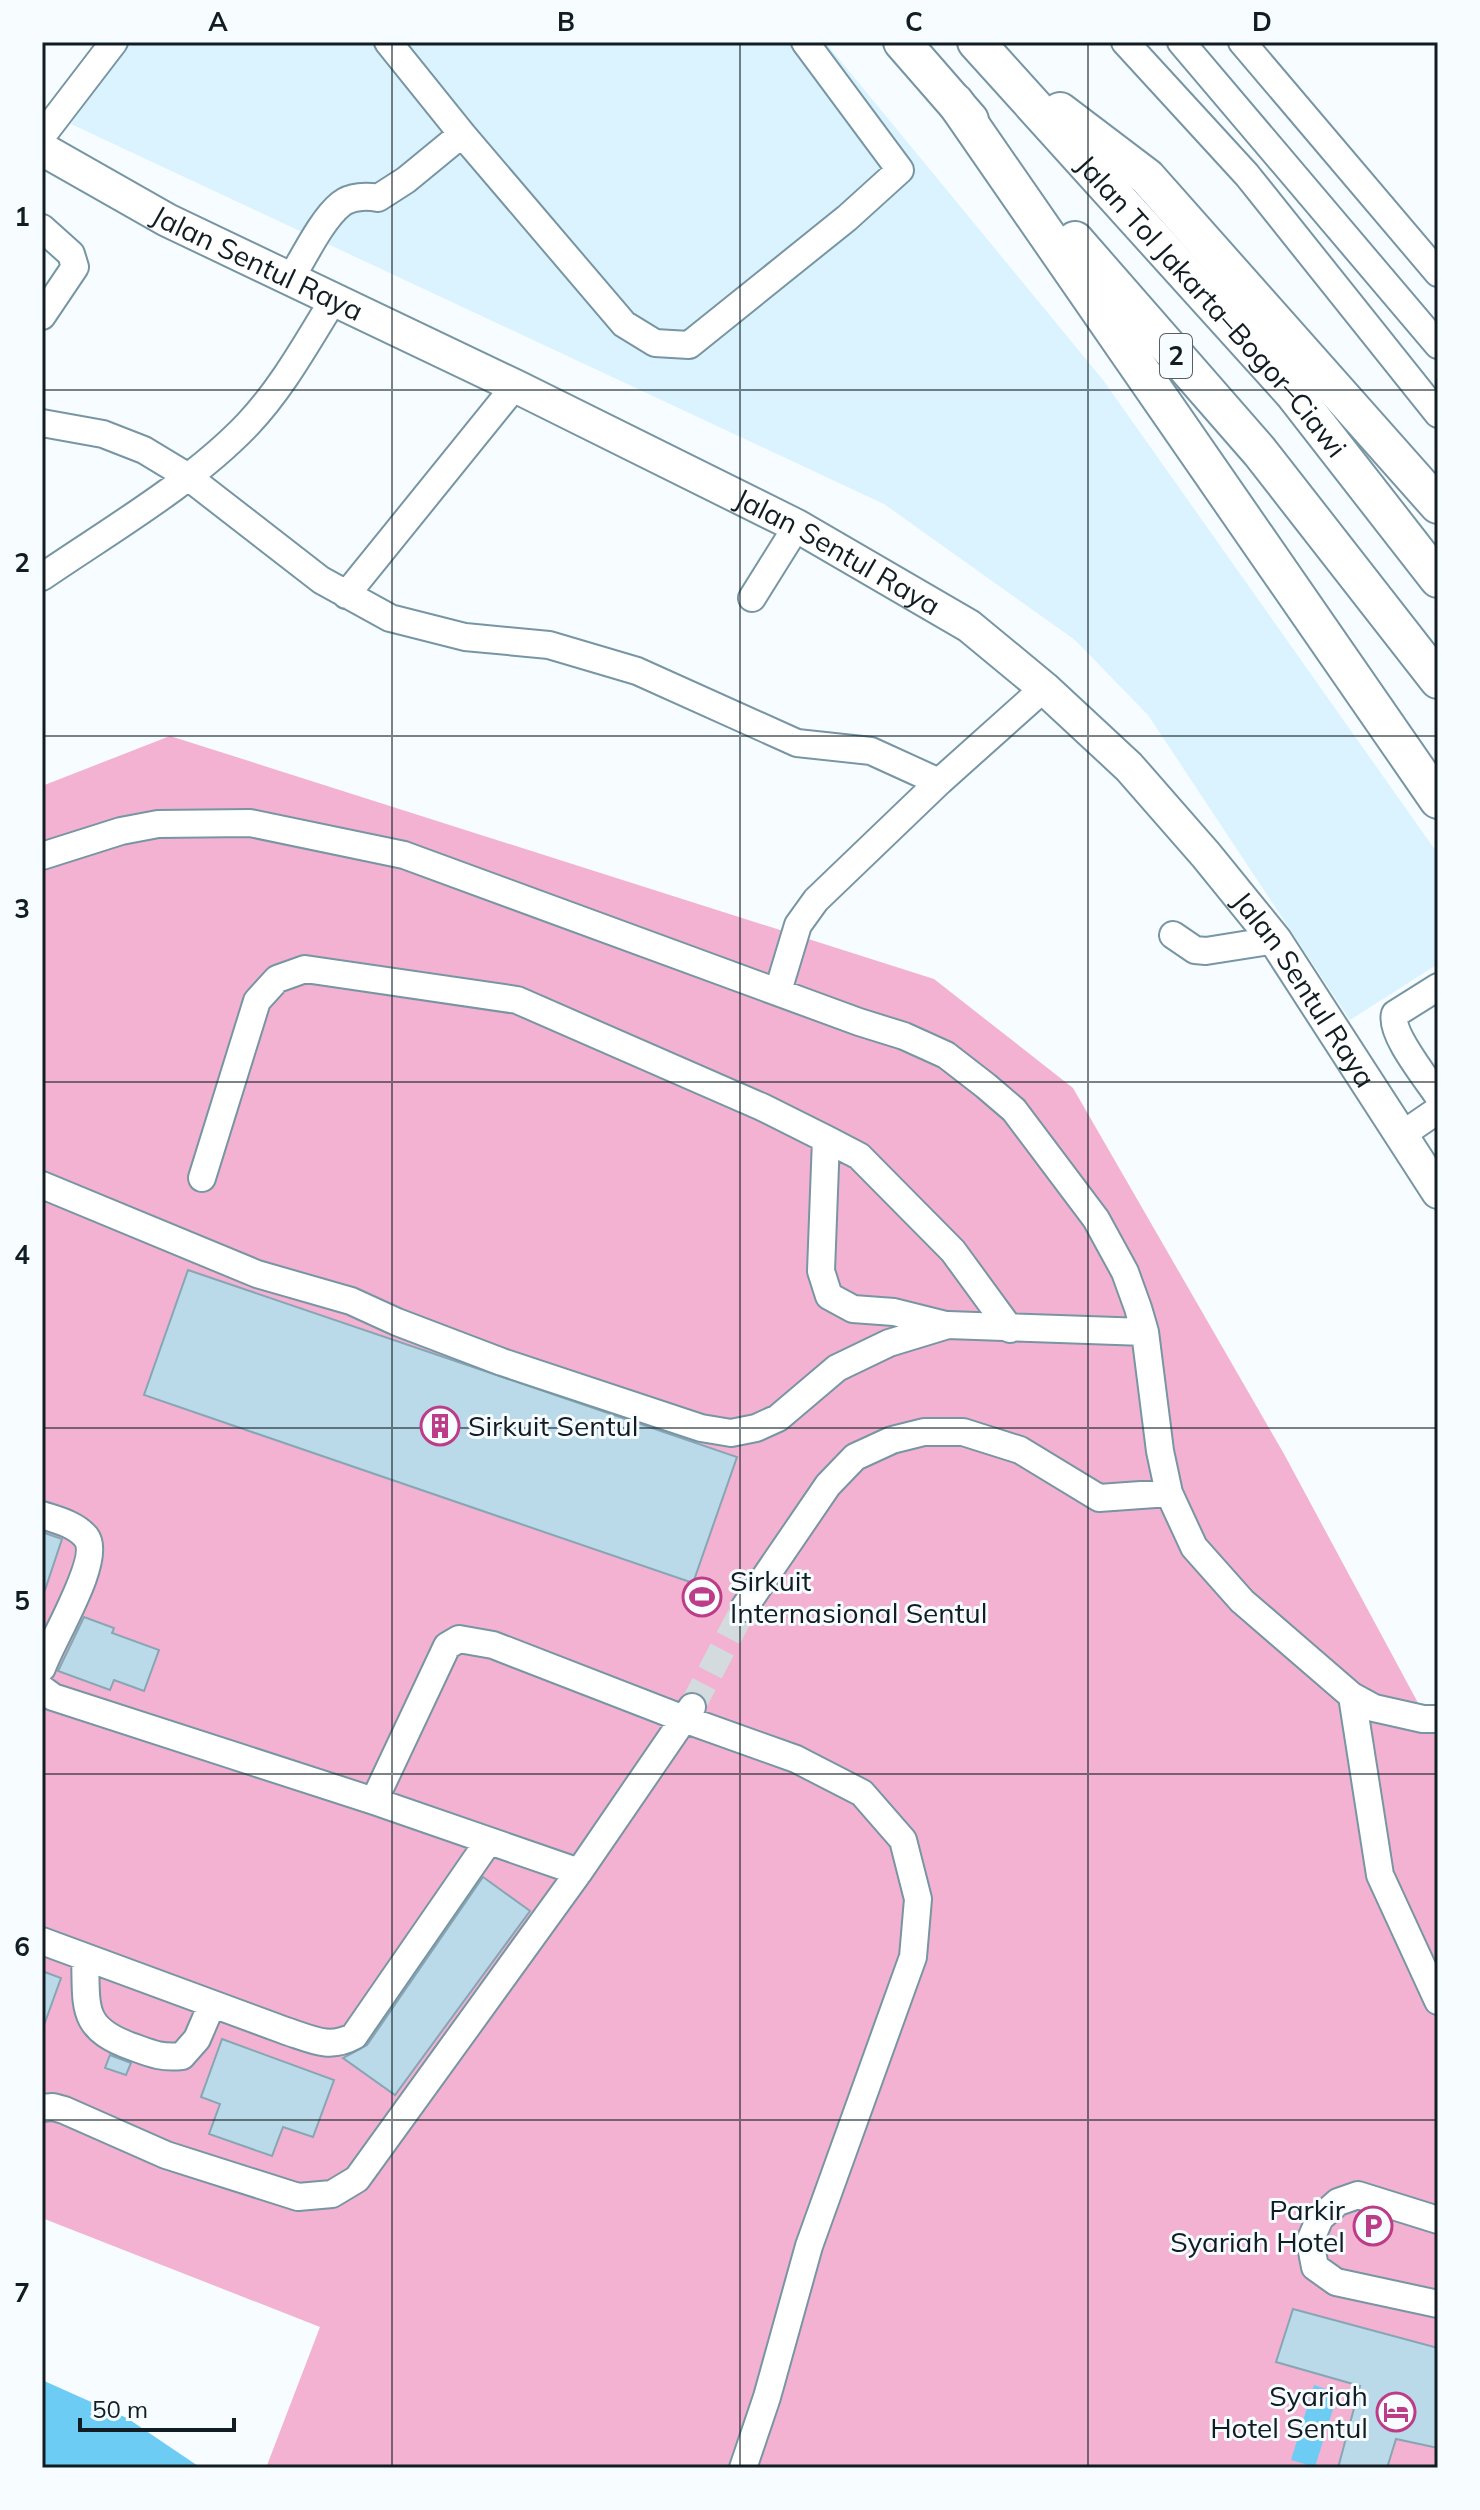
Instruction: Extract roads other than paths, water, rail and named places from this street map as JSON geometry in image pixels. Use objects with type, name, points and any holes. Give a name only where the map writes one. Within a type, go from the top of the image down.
[{"type":"highway","name":"Jalan Tol Jakarta–Bogor–Ciawi","points":[[902,42],[1260,452],[1438,680]]},
{"type":"highway","name":"Jalan Tol Jakarta–Bogor–Ciawi","points":[[984,51],[1293,393],[1438,579]]},
{"type":"highway","points":[[984,51],[1147,177],[1438,505]]},
{"type":"highway","points":[[955,102],[1438,800]]},
{"type":"main road","name":"Jalan Sentul Raya","points":[[42,149],[167,220],[515,386],[797,526],[969,626],[1044,688],[1139,778],[1275,940],[1438,1192]]},
{"type":"street","points":[[42,136],[114,42]]},
{"type":"street","points":[[388,42],[624,324],[655,343],[689,345],[847,218],[900,170],[805,42]]},
{"type":"street","points":[[1125,42],[1247,175],[1438,414]]},
{"type":"street","points":[[1181,42],[1438,345]]},
{"type":"street","points":[[1242,42],[1438,273]]},
{"type":"street","points":[[291,278],[342,203],[365,196],[378,198],[406,180],[462,134]]},
{"type":"street","points":[[42,228],[71,254],[75,267],[42,316]]},
{"type":"street","points":[[42,577],[187,476],[246,426],[279,387],[334,299]]},
{"type":"street","points":[[346,595],[515,386]]},
{"type":"street","points":[[42,423],[103,434],[144,450],[187,476],[296,561],[346,595],[390,618],[465,637],[549,645],[637,671],[797,743],[871,751],[939,782]]},
{"type":"street","points":[[752,598],[797,526]]},
{"type":"street","points":[[778,991],[798,925],[816,900],[939,782],[1044,688]]},
{"type":"street","points":[[42,856],[121,831],[158,824],[250,823],[404,855],[904,1036],[946,1055],[1014,1110],[1096,1219],[1125,1272],[1145,1332],[1160,1451],[1169,1493],[1194,1547],[1242,1601],[1352,1696],[1374,1708],[1423,1719],[1438,1719]]},
{"type":"street","points":[[1173,935],[1195,950],[1206,951],[1275,940]]},
{"type":"street","points":[[202,1178],[257,1001],[277,979],[305,969],[517,1000],[762,1107],[859,1156],[943,1240],[1010,1329]]},
{"type":"street","points":[[1434,997],[1395,1014],[1393,1021],[1397,1034],[1438,1096]]},
{"type":"street","points":[[1403,1134],[1438,1110]]},
{"type":"street","points":[[826,1139],[821,1271],[829,1296],[853,1309],[894,1312],[948,1325],[1145,1332]]},
{"type":"street","points":[[42,1185],[257,1274],[351,1301],[502,1362],[701,1428],[731,1433],[756,1428],[778,1418],[837,1368],[889,1343],[948,1325]]},
{"type":"street","points":[[744,1608],[828,1485],[855,1457],[892,1440],[924,1432],[963,1432],[1020,1450],[1099,1498],[1169,1493]]},
{"type":"street","points":[[42,1515],[70,1525],[86,1538],[91,1550],[87,1573],[44,1657]]},
{"type":"street","points":[[374,1801],[447,1646],[459,1639],[493,1645],[688,1713],[796,1759],[862,1793],[903,1840],[918,1899],[913,1957],[809,2246],[767,2397],[743,2468]]},
{"type":"street","points":[[42,1689],[53,1697],[374,1801],[579,1872]]},
{"type":"street","points":[[1352,1696],[1380,1875],[1438,2001]]},
{"type":"street","points":[[42,2108],[64,2110],[166,2155],[298,2197],[332,2194],[357,2179],[579,1872],[688,1713]]},
{"type":"street","points":[[42,1941],[324,2043],[341,2043],[354,2036],[488,1842]]},
{"type":"street","points":[[85,1957],[87,2011],[97,2029],[110,2039],[164,2058],[182,2056],[197,2039],[212,2004]]},
{"type":"street","points":[[1438,2220],[1358,2195],[1338,2202],[1320,2218],[1310,2241],[1315,2267],[1336,2282],[1438,2304]]},
{"type":"water","points":[[42,2380],[127,2418],[201,2468],[42,2468]]},
{"type":"water","points":[[1314,2385],[1338,2393],[1315,2467],[1291,2460]]},
{"type":"tunnel","points":[[692,1707],[744,1608]]},
{"type":"place","name":"Sirkuit Sentul","points":[[440,1426]]},
{"type":"place","name":"Sirkuit Internasional Sentul","points":[[702,1597]]},
{"type":"place","name":"Parkir Syariah Hotel","points":[[1373,2226]]},
{"type":"place","name":"Syariah Hotel Sentul","points":[[1396,2412]]}]
